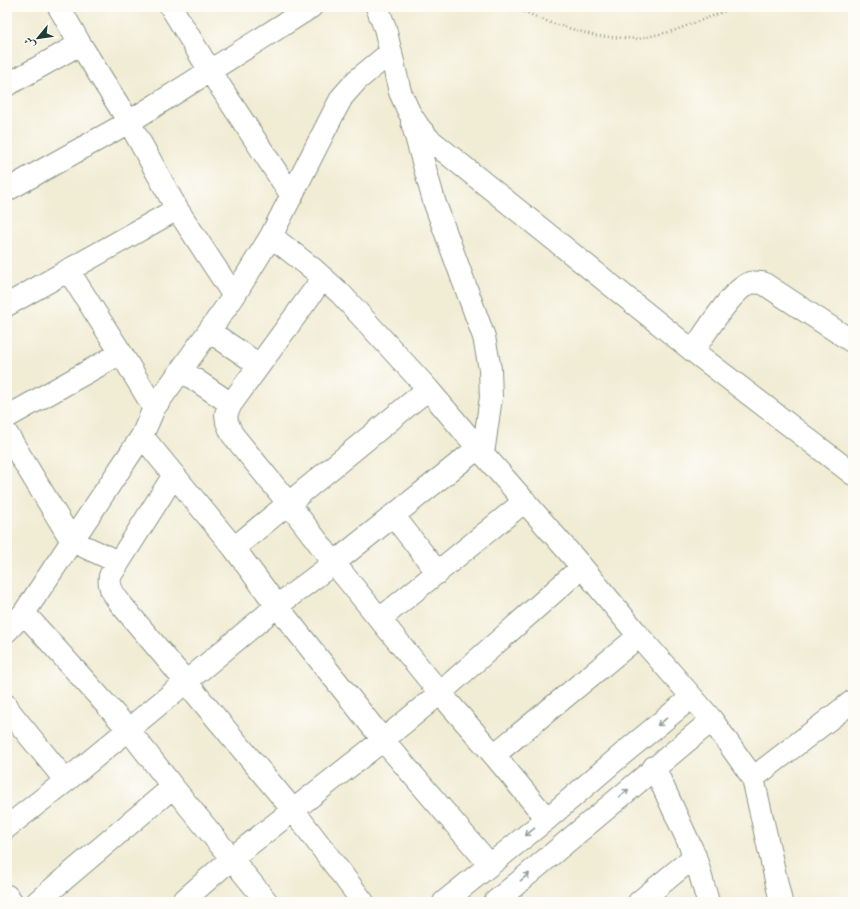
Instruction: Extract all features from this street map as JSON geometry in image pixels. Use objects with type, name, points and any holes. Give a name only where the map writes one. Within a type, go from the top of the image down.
[{"type":"street","points":[[59,7],[80,44],[129,122],[177,209],[234,296]]},
{"type":"street","points":[[171,7],[210,71],[292,196]]},
{"type":"street","points":[[7,190],[129,122],[311,7]]},
{"type":"street","points":[[377,7],[385,28],[400,92],[409,112],[429,139],[694,352],[853,474]]},
{"type":"street","points":[[7,85],[80,44]]},
{"type":"street","points":[[7,630],[24,613],[142,436],[154,408],[234,296],[271,236],[342,98],[358,80],[391,52]]},
{"type":"street","points":[[7,827],[66,781],[277,606],[334,563],[393,515],[480,451],[491,397],[490,369],[484,337],[434,201],[409,112]]},
{"type":"street","points":[[7,305],[177,209]]},
{"type":"street","points":[[271,236],[341,294],[428,390],[582,566],[639,636],[712,720],[753,778],[781,902]]},
{"type":"street","points":[[68,270],[154,408]]},
{"type":"street","points":[[323,278],[231,404],[226,414],[227,422],[232,434],[289,504],[334,563],[440,693],[494,754],[547,819]]},
{"type":"street","points":[[694,352],[711,325],[729,301],[742,288],[752,282],[762,283],[853,342]]},
{"type":"street","points":[[209,331],[259,365]]},
{"type":"street","points":[[7,417],[121,353]]},
{"type":"street","points":[[182,370],[231,404]]},
{"type":"street","points":[[234,548],[428,390]]},
{"type":"street","points":[[7,434],[72,541],[118,562]]},
{"type":"street","points":[[142,436],[234,548],[277,606],[383,740],[490,865]]},
{"type":"street","points":[[174,475],[110,576],[109,584],[112,592],[293,810],[363,902]]},
{"type":"street","points":[[380,620],[525,501]]},
{"type":"street","points":[[393,515],[438,573]]},
{"type":"street","points":[[182,902],[232,858],[383,740],[440,693],[582,566]]},
{"type":"street","points":[[24,613],[128,729],[173,787],[267,902]]},
{"type":"street","points":[[494,754],[639,636]]},
{"type":"street","points":[[444,902],[547,819],[692,697]]},
{"type":"street","points":[[753,778],[853,701]]},
{"type":"street","points":[[8,711],[66,781]]},
{"type":"street","points":[[495,902],[654,767],[712,720]]},
{"type":"street","points":[[654,767],[695,856],[708,902]]},
{"type":"street","points":[[37,902],[173,787]]},
{"type":"street","points":[[639,902],[695,856]]},
{"type":"street","points":[[7,896],[12,902]]},
{"type":"path","points":[[513,7],[551,23],[596,36],[638,39],[673,31],[736,7]]}]
